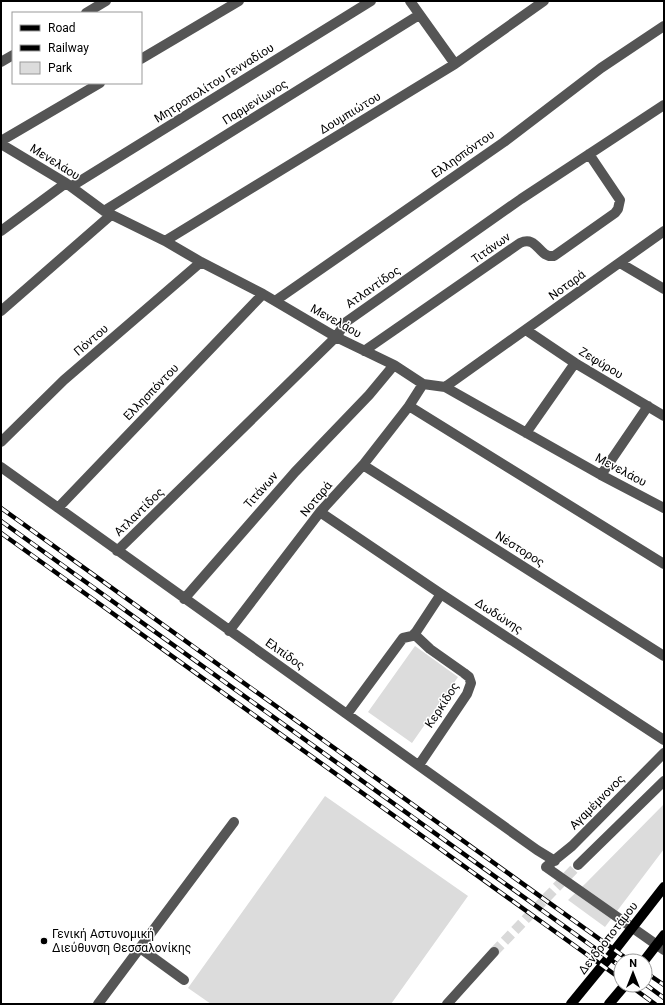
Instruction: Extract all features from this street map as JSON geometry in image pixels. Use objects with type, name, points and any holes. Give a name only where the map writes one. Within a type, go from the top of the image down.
[{"type":"main road","name":"Δενδροποτάμου","points":[[571,1004],[664,887]]},
{"type":"main road","points":[[650,953],[664,935]]},
{"type":"main road","points":[[609,1004],[618,993]]},
{"type":"street","points":[[88,12],[106,1]]},
{"type":"street","points":[[142,58],[239,1]]},
{"type":"street","name":"Μητροπολίτου Γενναδίου","points":[[1,231],[69,184],[371,1]]},
{"type":"street","points":[[410,1],[455,64]]},
{"type":"street","name":"Δουμπιώτου","points":[[165,241],[455,64],[544,1]]},
{"type":"street","name":"Παρμενίωνος","points":[[1,311],[108,213],[420,15]]},
{"type":"street","name":"Ελλησπόντου","points":[[275,301],[504,142],[601,68],[664,26]]},
{"type":"street","points":[[1,62],[12,56]]},
{"type":"street","points":[[1,143],[98,84]]},
{"type":"street","name":"Ατλαντίδος","points":[[117,552],[336,337],[346,322],[521,198],[664,105]]},
{"type":"street","name":"Μενελάου","points":[[1,143],[69,184],[108,213],[165,241],[201,262],[263,294],[336,337],[394,365],[423,384],[445,388],[601,475],[664,508]]},
{"type":"street","name":"Τιτάνων","points":[[364,351],[520,244],[528,241],[533,243],[545,255],[550,257],[554,256],[615,212],[618,209],[620,200],[590,154]]},
{"type":"street","name":"Νοταρά","points":[[445,388],[664,232]]},
{"type":"street","name":"Πόντου","points":[[1,442],[64,380],[201,262]]},
{"type":"street","points":[[620,263],[664,289]]},
{"type":"street","name":"Ελλησπόντου","points":[[58,508],[263,294]]},
{"type":"street","name":"Ζεφύρου","points":[[526,330],[575,363],[664,416]]},
{"type":"street","points":[[526,433],[575,363]]},
{"type":"street","name":"Τιτάνων","points":[[184,599],[295,472],[369,395],[394,365]]},
{"type":"street","name":"Νοταρά","points":[[229,631],[320,512],[363,465],[409,406],[423,384]]},
{"type":"street","points":[[409,406],[664,564]]},
{"type":"street","points":[[601,475],[648,406]]},
{"type":"street","name":"Νέστορος","points":[[363,465],[664,656]]},
{"type":"street","name":"Ελπίδος","points":[[1,467],[117,552],[531,845],[555,860]]},
{"type":"street","name":"Δωδώνης","points":[[320,512],[441,594],[664,740]]},
{"type":"street","points":[[347,714],[403,638],[414,634],[441,594]]},
{"type":"street","name":"Κερκίδος","points":[[414,634],[430,649],[464,673],[471,683],[467,694],[419,765]]},
{"type":"street","name":"Αγαμέμνονος","points":[[664,753],[572,846],[546,867],[664,950]]},
{"type":"street","points":[[578,865],[664,781]]},
{"type":"street","points":[[98,1004],[234,822]]},
{"type":"street","points":[[140,948],[184,980]]},
{"type":"street","points":[[447,1004],[494,952]]},
{"type":"green space","points":[[415,646],[458,677],[412,743],[368,712]]},
{"type":"green space","points":[[325,796],[468,896],[391,1004],[211,1004],[188,988]]},
{"type":"green space","points":[[664,804],[664,849],[605,927],[568,900]]},
{"type":"tunnel","points":[[494,952],[578,865]]},
{"type":"railway","points":[[1,508],[619,953]]},
{"type":"railway","points":[[1,521],[613,961]]},
{"type":"railway","points":[[1,533],[613,973]]},
{"type":"railway","points":[[653,977],[664,985]]},
{"type":"railway","points":[[653,990],[664,998]]},
{"type":"railway","points":[[640,993],[655,1004]]},
{"type":"place","name":"Γενική Αστυνομική Διεύθυνση Θεσσαλονίκης","points":[[44,941]]}]
